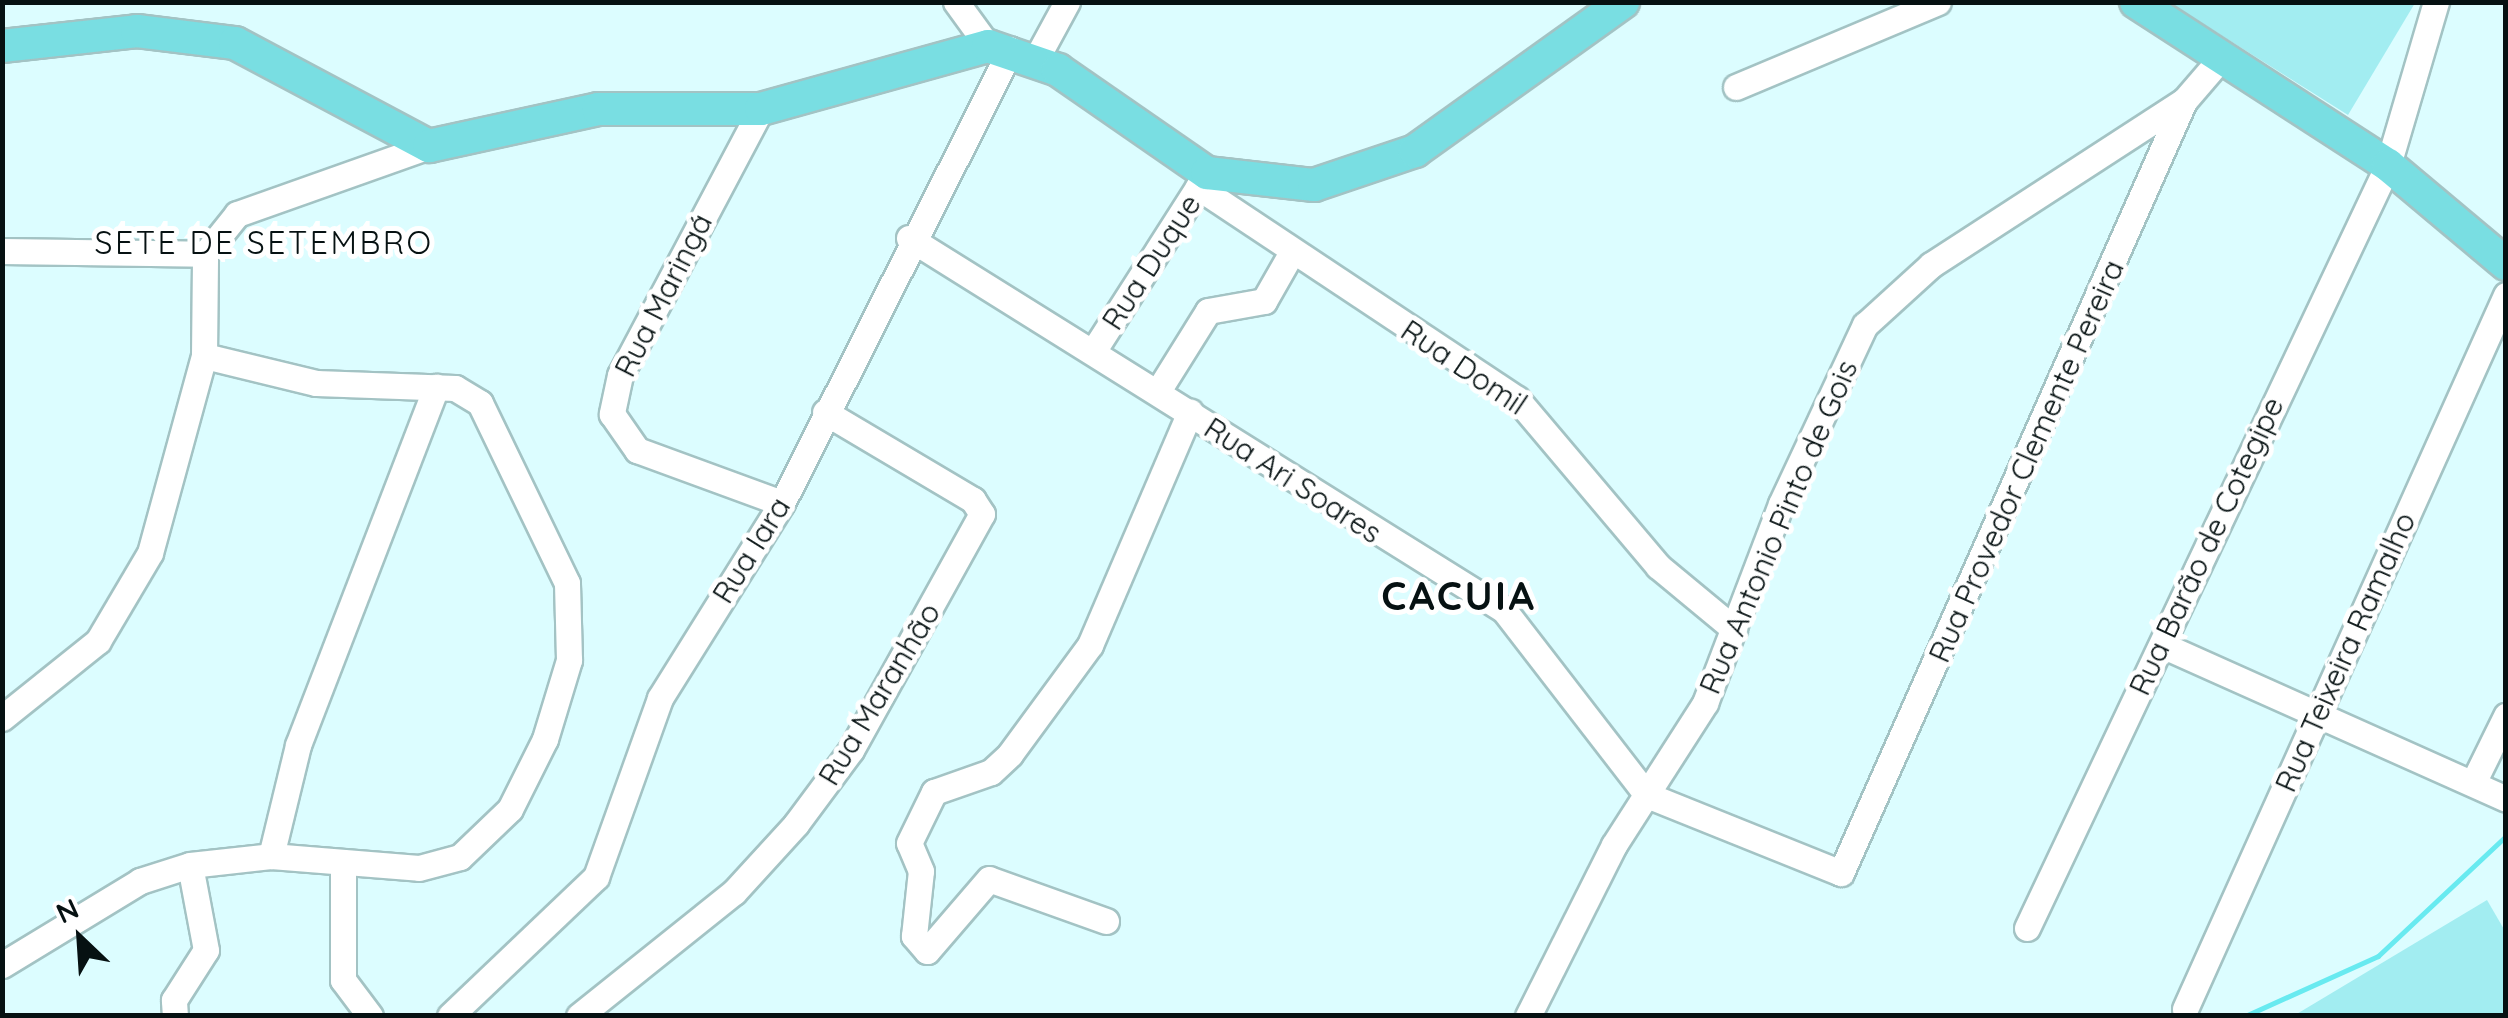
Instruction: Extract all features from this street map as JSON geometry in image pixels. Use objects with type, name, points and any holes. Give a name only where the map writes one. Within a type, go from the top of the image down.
[{"type":"main road","points":[[2,46],[137,31],[236,42],[430,146],[598,110],[762,110],[1012,51],[1203,180],[1314,185],[1414,150],[1623,2]]},
{"type":"main road","points":[[2136,2],[2388,166],[2506,264]]},
{"type":"street","points":[[956,2],[1012,51]]},
{"type":"street","name":"Rua Iara","points":[[450,1016],[596,877],[660,698],[782,503],[909,238],[1012,51],[1066,2]]},
{"type":"street","points":[[1736,87],[1938,2]]},
{"type":"street","name":"Rua Barão de Cotegipe","points":[[2027,928],[2388,166],[2436,2]]},
{"type":"street","name":"Rua Provedor Clemente Pereira","points":[[1647,795],[1844,872],[2184,102],[2221,58]]},
{"type":"street","name":"Rua Antonio Pinto de Gois","points":[[1528,1016],[1647,795],[1705,703],[1865,325],[1932,265],[2184,102]]},
{"type":"street","name":"Rua Maringá","points":[[762,110],[620,375],[612,414],[637,450],[782,503]]},
{"type":"street","points":[[2,718],[73,667],[121,614],[150,553],[204,356],[205,254],[238,214],[430,146]]},
{"type":"street","name":"Rua Domil","points":[[1203,180],[1292,252],[1517,399],[1658,566],[1734,630]]},
{"type":"street","name":"Rua Duque","points":[[1094,350],[1203,180]]},
{"type":"street","name":"Rua Ari Soares","points":[[909,238],[1094,350],[1504,610],[1647,795]]},
{"type":"street","points":[[2,252],[205,254]]},
{"type":"street","points":[[1158,391],[1208,311],[1264,302],[1292,252]]},
{"type":"street","name":"Rua Teixeira Ramalho","points":[[2185,1008],[2506,295]]},
{"type":"street","points":[[2,965],[140,881],[190,866],[271,856],[419,868],[480,844],[528,777],[568,660],[567,582],[540,513],[480,403],[436,388],[316,384],[204,356]]},
{"type":"street","points":[[271,856],[298,745],[436,388]]},
{"type":"street","name":"Rua Maranhão","points":[[580,1016],[734,892],[796,824],[851,750],[982,514],[973,500],[825,412]]},
{"type":"street","points":[[1106,920],[989,879],[927,951],[914,936],[922,870],[909,843],[934,792],[992,772],[1010,754],[1090,645],[1190,412]]},
{"type":"street","points":[[2162,645],[2506,799]]},
{"type":"street","points":[[2474,783],[2506,716]]},
{"type":"street","points":[[343,862],[343,980],[370,1016]]},
{"type":"street","points":[[175,1016],[174,1000],[206,950],[190,866]]},
{"type":"shaded area","points":[[2170,3],[2415,3],[2348,115]]},
{"type":"shaded area","points":[[2487,900],[2505,931],[2505,1015],[2295,1015]]},
{"type":"waterway","points":[[2245,1016],[2378,956],[2506,836]]},
{"type":"district","name":"SETE DE SETEMBRO","points":[[264,242]]},
{"type":"district","name":"CACUIA","points":[[1459,595]]}]
